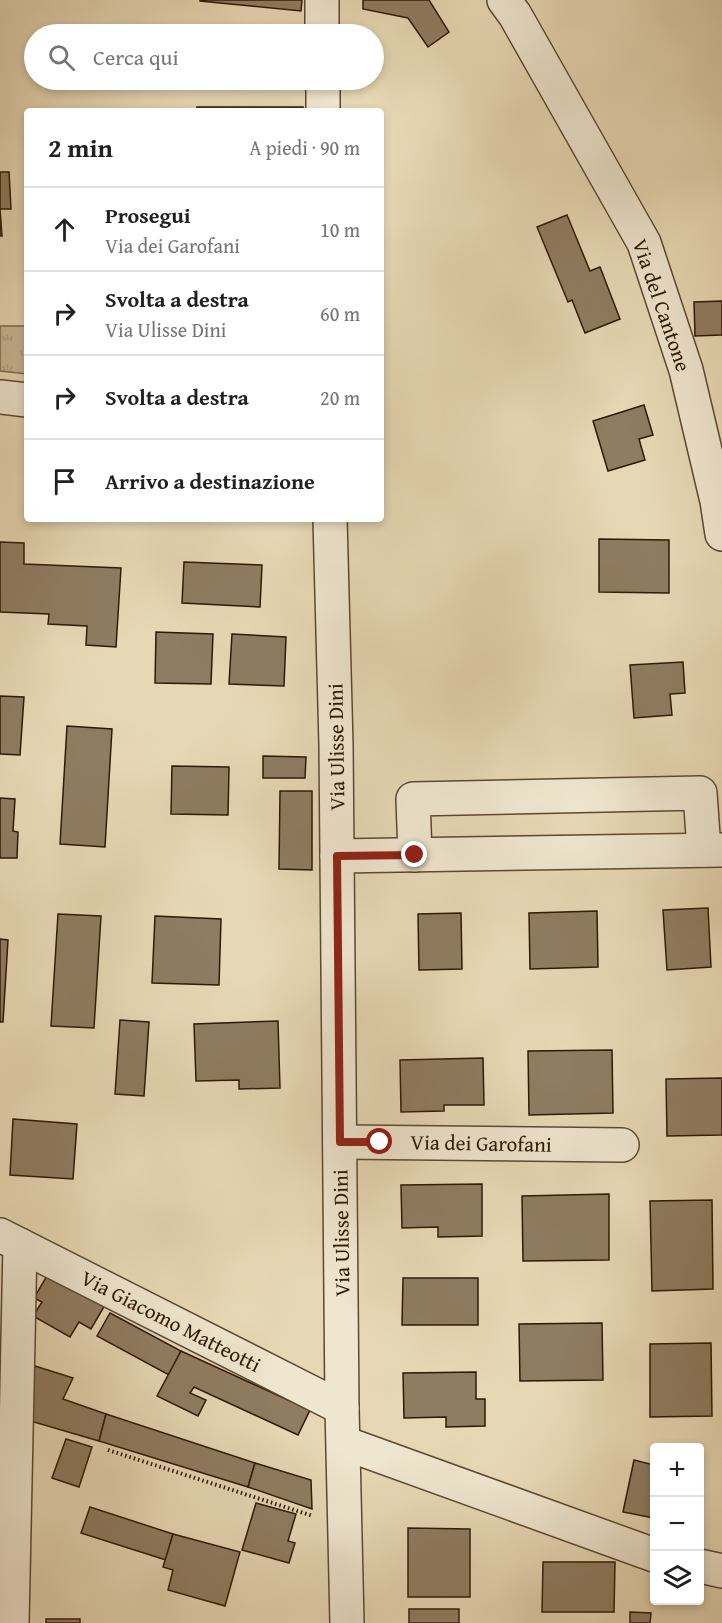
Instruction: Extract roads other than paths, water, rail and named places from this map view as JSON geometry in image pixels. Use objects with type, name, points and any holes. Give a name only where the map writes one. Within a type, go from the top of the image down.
[{"type":"street","points":[[322,0],[322,24]]},
{"type":"street","name":"Via del Cantone","points":[[504,0],[515,15],[644,243],[686,370],[717,501],[722,534]]},
{"type":"street","points":[[323,90],[323,108]]},
{"type":"street","points":[[0,397],[24,400]]},
{"type":"street","name":"Via Ulisse Dini","points":[[330,522],[337,856],[346,1623]]},
{"type":"street","points":[[337,856],[415,855],[713,850],[700,794],[688,794],[413,799],[415,855]]},
{"type":"street","name":"Via dei Garofani","points":[[340,1142],[622,1145]]},
{"type":"street","points":[[10,1240],[12,1623]]},
{"type":"street","name":"Via Giacomo Matteotti","points":[[10,1240],[342,1408]]},
{"type":"street","points":[[344,1443],[650,1555]]},
{"type":"street","points":[[704,1567],[722,1571]]}]
